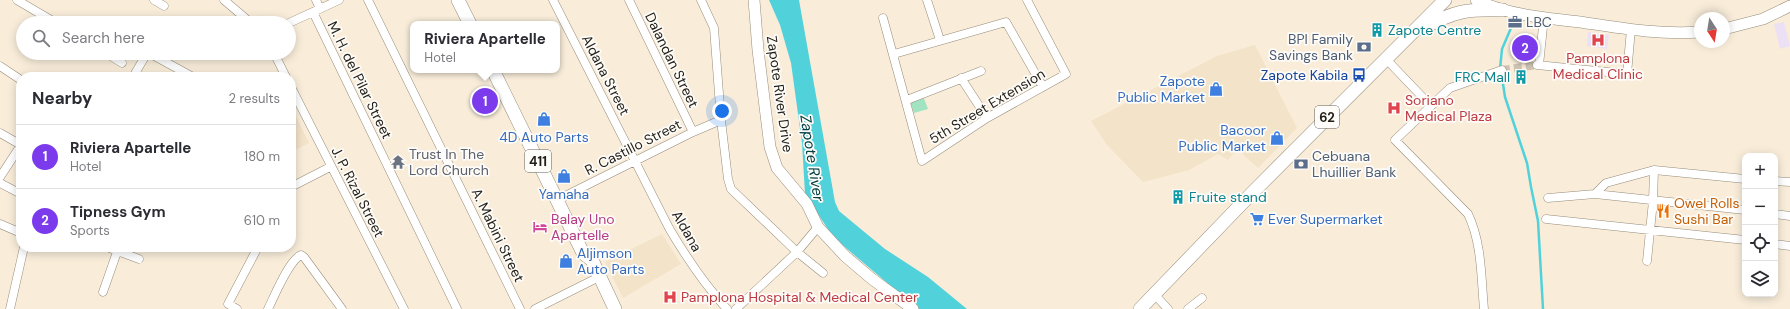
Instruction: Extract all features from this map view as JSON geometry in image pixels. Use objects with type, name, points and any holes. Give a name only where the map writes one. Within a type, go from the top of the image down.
[{"type":"highway","points":[[458,0],[468,21]]},
{"type":"highway","name":"62","points":[[1140,309],[1445,0]]},
{"type":"highway","points":[[1409,36],[1458,12],[1471,10],[1503,10]]},
{"type":"highway","name":"411","points":[[494,73],[583,252],[592,260],[596,279],[606,309]]},
{"type":"highway","name":"411","points":[[596,279],[615,309]]},
{"type":"main road","name":"Zapote River Drive","points":[[754,0],[758,50],[770,147],[777,168],[807,204],[818,227],[862,270],[913,309]]},
{"type":"main road","points":[[1476,0],[1503,10],[1544,17],[1631,29],[1694,32]]},
{"type":"main road","points":[[1730,27],[1763,19],[1790,6]]},
{"type":"street","points":[[17,0],[44,16]]},
{"type":"street","points":[[154,0],[164,6]]},
{"type":"street","points":[[224,0],[243,16]]},
{"type":"street","name":"M. H. del Pilar Street","points":[[316,0],[316,11],[457,309]]},
{"type":"street","points":[[296,20],[339,0]]},
{"type":"street","name":"A. Mabini Street","points":[[368,0],[520,309]]},
{"type":"street","name":"Aldana Street","points":[[553,0],[635,161]]},
{"type":"street","name":"Dalandan Street","points":[[628,0],[693,132]]},
{"type":"street","points":[[701,0],[714,28],[721,120],[728,179],[731,189],[797,252],[823,273]]},
{"type":"street","points":[[927,0],[940,40]]},
{"type":"street","name":"5th Street Extension","points":[[906,100],[922,161],[987,118],[1066,74],[1027,0]]},
{"type":"street","points":[[1544,17],[1538,65],[1627,74],[1631,29]]},
{"type":"street","points":[[882,18],[894,54],[906,100],[981,71]]},
{"type":"street","points":[[894,54],[1006,22],[1043,87]]},
{"type":"street","points":[[1386,59],[1431,106]]},
{"type":"street","points":[[117,60],[122,63]]},
{"type":"street","points":[[136,72],[144,60]]},
{"type":"street","points":[[161,60],[184,72]]},
{"type":"street","points":[[278,60],[284,72]]},
{"type":"street","points":[[0,66],[16,77]]},
{"type":"street","points":[[1484,309],[1480,260],[1474,228],[1468,214],[1396,140],[1454,86],[1502,70]]},
{"type":"street","points":[[961,78],[987,118]]},
{"type":"street","name":"J. P. Rizal Street","points":[[296,97],[330,167],[404,309]]},
{"type":"street","name":"R. Castillo Street","points":[[557,200],[693,132],[721,120]]},
{"type":"street","points":[[0,133],[16,142]]},
{"type":"street","points":[[0,177],[16,153]]},
{"type":"street","name":"Aldana","points":[[635,161],[669,228],[686,257],[710,290],[727,309]]},
{"type":"street","points":[[296,185],[330,167]]},
{"type":"street","points":[[1595,194],[1606,183],[1654,170],[1742,180]]},
{"type":"street","points":[[1647,261],[1653,201],[1654,170]]},
{"type":"street","points":[[1778,181],[1790,182]]},
{"type":"street","points":[[0,183],[16,191]]},
{"type":"street","points":[[1548,198],[1595,194],[1742,210]]},
{"type":"street","points":[[1778,214],[1790,216]]},
{"type":"street","points":[[1546,219],[1742,240]]},
{"type":"street","points":[[0,224],[16,232]]},
{"type":"street","points":[[736,309],[797,252],[818,227]]},
{"type":"street","points":[[1778,244],[1790,246]]},
{"type":"street","points":[[10,309],[23,252]]},
{"type":"street","points":[[103,292],[117,252],[139,259]]},
{"type":"street","points":[[238,309],[228,304],[255,252]]},
{"type":"street","points":[[268,309],[292,264],[297,256],[301,255],[337,300],[342,309]]},
{"type":"street","points":[[535,309],[596,279]]},
{"type":"street","points":[[1154,294],[1168,309]]},
{"type":"street","points":[[1188,309],[1202,298]]},
{"type":"street","points":[[333,309],[337,300]]},
{"type":"shaded area","points":[[1784,22],[1790,46],[1780,49],[1774,24]]},
{"type":"shaded area","name":"Pamplona Medical Clinic","points":[[1588,32],[1609,35],[1607,49],[1587,46]]},
{"type":"shaded area","name":"Zapote Public Market","points":[[1255,45],[1297,128],[1258,168],[1237,149],[1228,160],[1218,154],[1189,170],[1143,182],[1107,145],[1091,121],[1217,56]]},
{"type":"shaded area","points":[[296,116],[309,143],[296,150]]},
{"type":"shaded area","points":[[662,234],[681,264],[623,298],[605,262]]},
{"type":"green space","points":[[923,96],[928,109],[914,113],[910,101]]},
{"type":"water","name":"Zapote River","points":[[769,0],[799,0],[835,202],[839,211],[885,249],[928,277],[967,309],[918,309],[833,237],[805,194],[802,143],[791,63],[780,25]]},
{"type":"waterway","points":[[1500,69],[1502,49],[1514,21]]},
{"type":"waterway","points":[[1501,71],[1505,97],[1527,163],[1538,221],[1543,309]]},
{"type":"tunnel","points":[[1502,70],[1537,65]]},
{"type":"place","name":"LBC","points":[[1515,22]]},
{"type":"place","name":"Zapote Centre","points":[[1377,30]]},
{"type":"place","name":"Pamplona Medical Clinic","points":[[1598,40]]},
{"type":"place","name":"BPI Family Savings Bank","points":[[1364,47]]},
{"type":"place","name":"Tipness Gym","points":[[1525,48]]},
{"type":"place","name":"Zapote Kabila","points":[[1359,75]]},
{"type":"place","name":"FRC Mall","points":[[1521,77]]},
{"type":"place","name":"Zapote Public Market","points":[[1216,89]]},
{"type":"place","name":"Riviera Apartelle","points":[[485,101]]},
{"type":"place","name":"Soriano Medical Plaza","points":[[1394,108]]},
{"type":"place","name":"4D Auto Parts","points":[[544,119]]},
{"type":"place","name":"Bacoor Public Market","points":[[1277,138]]},
{"type":"place","name":"Trust In The Lord Church","points":[[398,162]]},
{"type":"place","name":"Cebuana Lhuillier Bank","points":[[1301,164]]},
{"type":"place","name":"Yamaha","points":[[564,176]]},
{"type":"place","name":"Fruite stand","points":[[1178,197]]},
{"type":"place","name":"Owel Rolls Sushi Bar","points":[[1663,211]]},
{"type":"place","name":"Ever Supermarket","points":[[1257,219]]},
{"type":"place","name":"Balay Uno Apartelle","points":[[540,227]]},
{"type":"place","name":"Aljimson Auto Parts","points":[[566,261]]},
{"type":"place","name":"Pamplona Hospital & Medical Center","points":[[670,297]]}]
